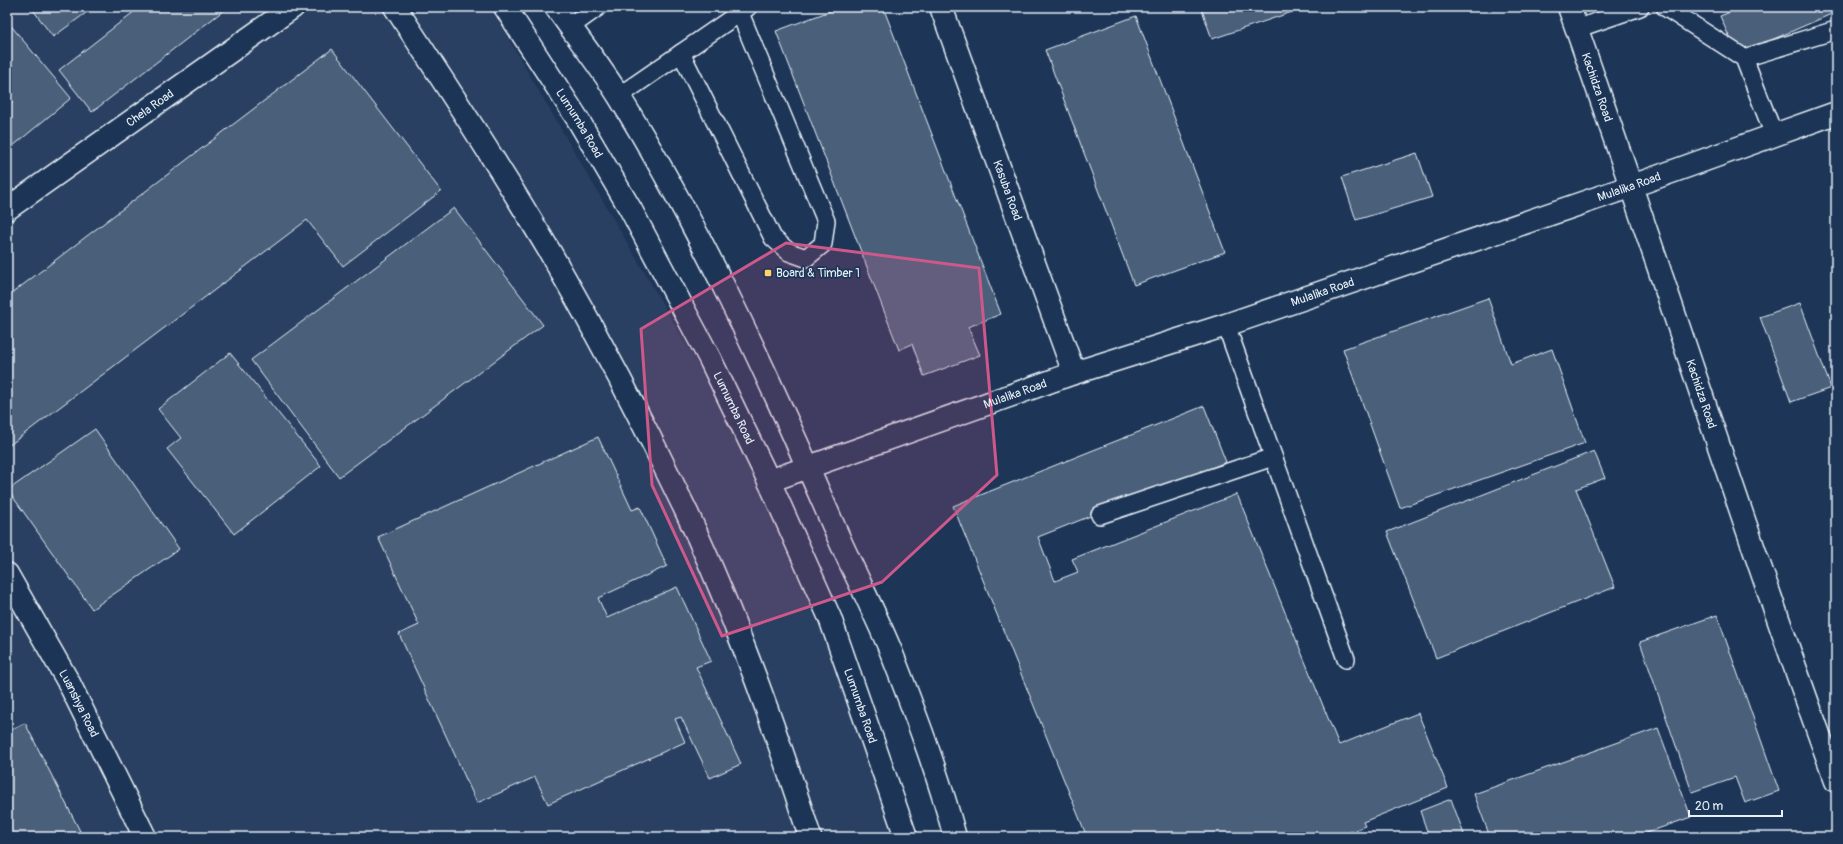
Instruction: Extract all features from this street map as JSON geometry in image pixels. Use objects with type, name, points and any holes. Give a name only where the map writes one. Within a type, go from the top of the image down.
[{"type":"street","name":"Chela Road","points":[[7,209],[294,7]]},
{"type":"street","points":[[395,7],[457,101],[550,252],[610,361],[684,507],[741,638],[792,780],[810,837]]},
{"type":"street","name":"Lumumba Road","points":[[505,7],[577,118],[631,210],[710,358],[769,481],[830,618],[906,837]]},
{"type":"street","points":[[556,7],[619,96],[700,239],[809,466],[889,648],[943,792],[955,837]]},
{"type":"street","name":"Kasuba Road","points":[[941,7],[1074,373]]},
{"type":"street","name":"Kachidza Road","points":[[1569,7],[1632,186],[1676,322],[1785,642],[1836,781]]},
{"type":"street","name":"Mulalika Road","points":[[769,481],[1074,373],[1226,325],[1632,186],[1836,113]]},
{"type":"street","name":"Luanshya Road","points":[[7,574],[69,683],[145,837]]},
{"type":"lane","points":[[570,27],[598,7]]},
{"type":"lane","points":[[1576,29],[1640,7]]},
{"type":"lane","points":[[1665,7],[1744,58],[1774,135]]},
{"type":"lane","points":[[619,96],[744,10],[826,221],[823,244],[806,258],[789,252],[773,238],[682,53]]},
{"type":"lane","points":[[1744,58],[1836,30]]},
{"type":"lane","points":[[1226,325],[1346,659]]},
{"type":"lane","points":[[1100,515],[1273,457]]},
{"type":"highlighted area","points":[[786,243],[979,268],[997,475],[882,582],[722,636],[652,485],[641,329]]},
{"type":"shaded area","points":[[7,7],[490,7],[775,497],[899,837],[7,837]]},
{"type":"building","points":[[31,7],[94,7],[53,37]]},
{"type":"building","points":[[140,7],[228,7],[92,112],[59,70]]},
{"type":"building","points":[[841,7],[883,7],[1001,314],[968,327],[980,355],[924,376],[912,344],[899,350],[776,31]]},
{"type":"building","points":[[1201,7],[1307,7],[1212,39]]},
{"type":"building","points":[[1743,7],[1836,7],[1836,12],[1737,55],[1720,16]]},
{"type":"building","points":[[1136,16],[1225,252],[1134,285],[1045,50]]},
{"type":"building","points":[[7,21],[71,98],[7,151],[7,107],[13,101],[7,94]]},
{"type":"building","points":[[332,49],[441,191],[343,266],[307,220],[7,447],[7,297]]},
{"type":"building","points":[[1417,153],[1432,197],[1356,220],[1342,177]]},
{"type":"building","points":[[454,208],[543,325],[339,477],[251,360]]},
{"type":"building","points":[[1488,298],[1511,364],[1552,349],[1585,443],[1400,508],[1343,349]]},
{"type":"building","points":[[1800,303],[1831,388],[1791,402],[1760,317]]},
{"type":"building","points":[[230,353],[321,466],[234,534],[167,449],[181,438],[158,409]]},
{"type":"building","points":[[1204,406],[1226,462],[1038,537],[1055,581],[1078,572],[1072,559],[1237,494],[1339,745],[1418,713],[1448,788],[1363,822],[1365,826],[1338,837],[1087,837],[953,506]]},
{"type":"building","points":[[95,429],[179,549],[92,609],[8,490]]},
{"type":"building","points":[[598,437],[632,510],[640,507],[667,566],[598,598],[607,618],[677,587],[711,661],[696,667],[741,764],[710,778],[681,717],[675,719],[685,742],[548,804],[535,777],[477,803],[399,634],[419,625],[378,537]]},
{"type":"building","points":[[1594,451],[1605,478],[1576,489],[1615,587],[1436,658],[1387,532]]},
{"type":"building","points":[[1717,615],[1779,791],[1745,803],[1735,777],[1692,792],[1640,642]]},
{"type":"building","points":[[25,723],[83,837],[7,837],[7,732]]},
{"type":"building","points":[[1658,728],[1691,817],[1635,837],[1490,837],[1474,794]]},
{"type":"building","points":[[1451,799],[1465,837],[1429,837],[1420,811]]},
{"type":"place","name":"Board & Timber 1","points":[[768,273]]}]
